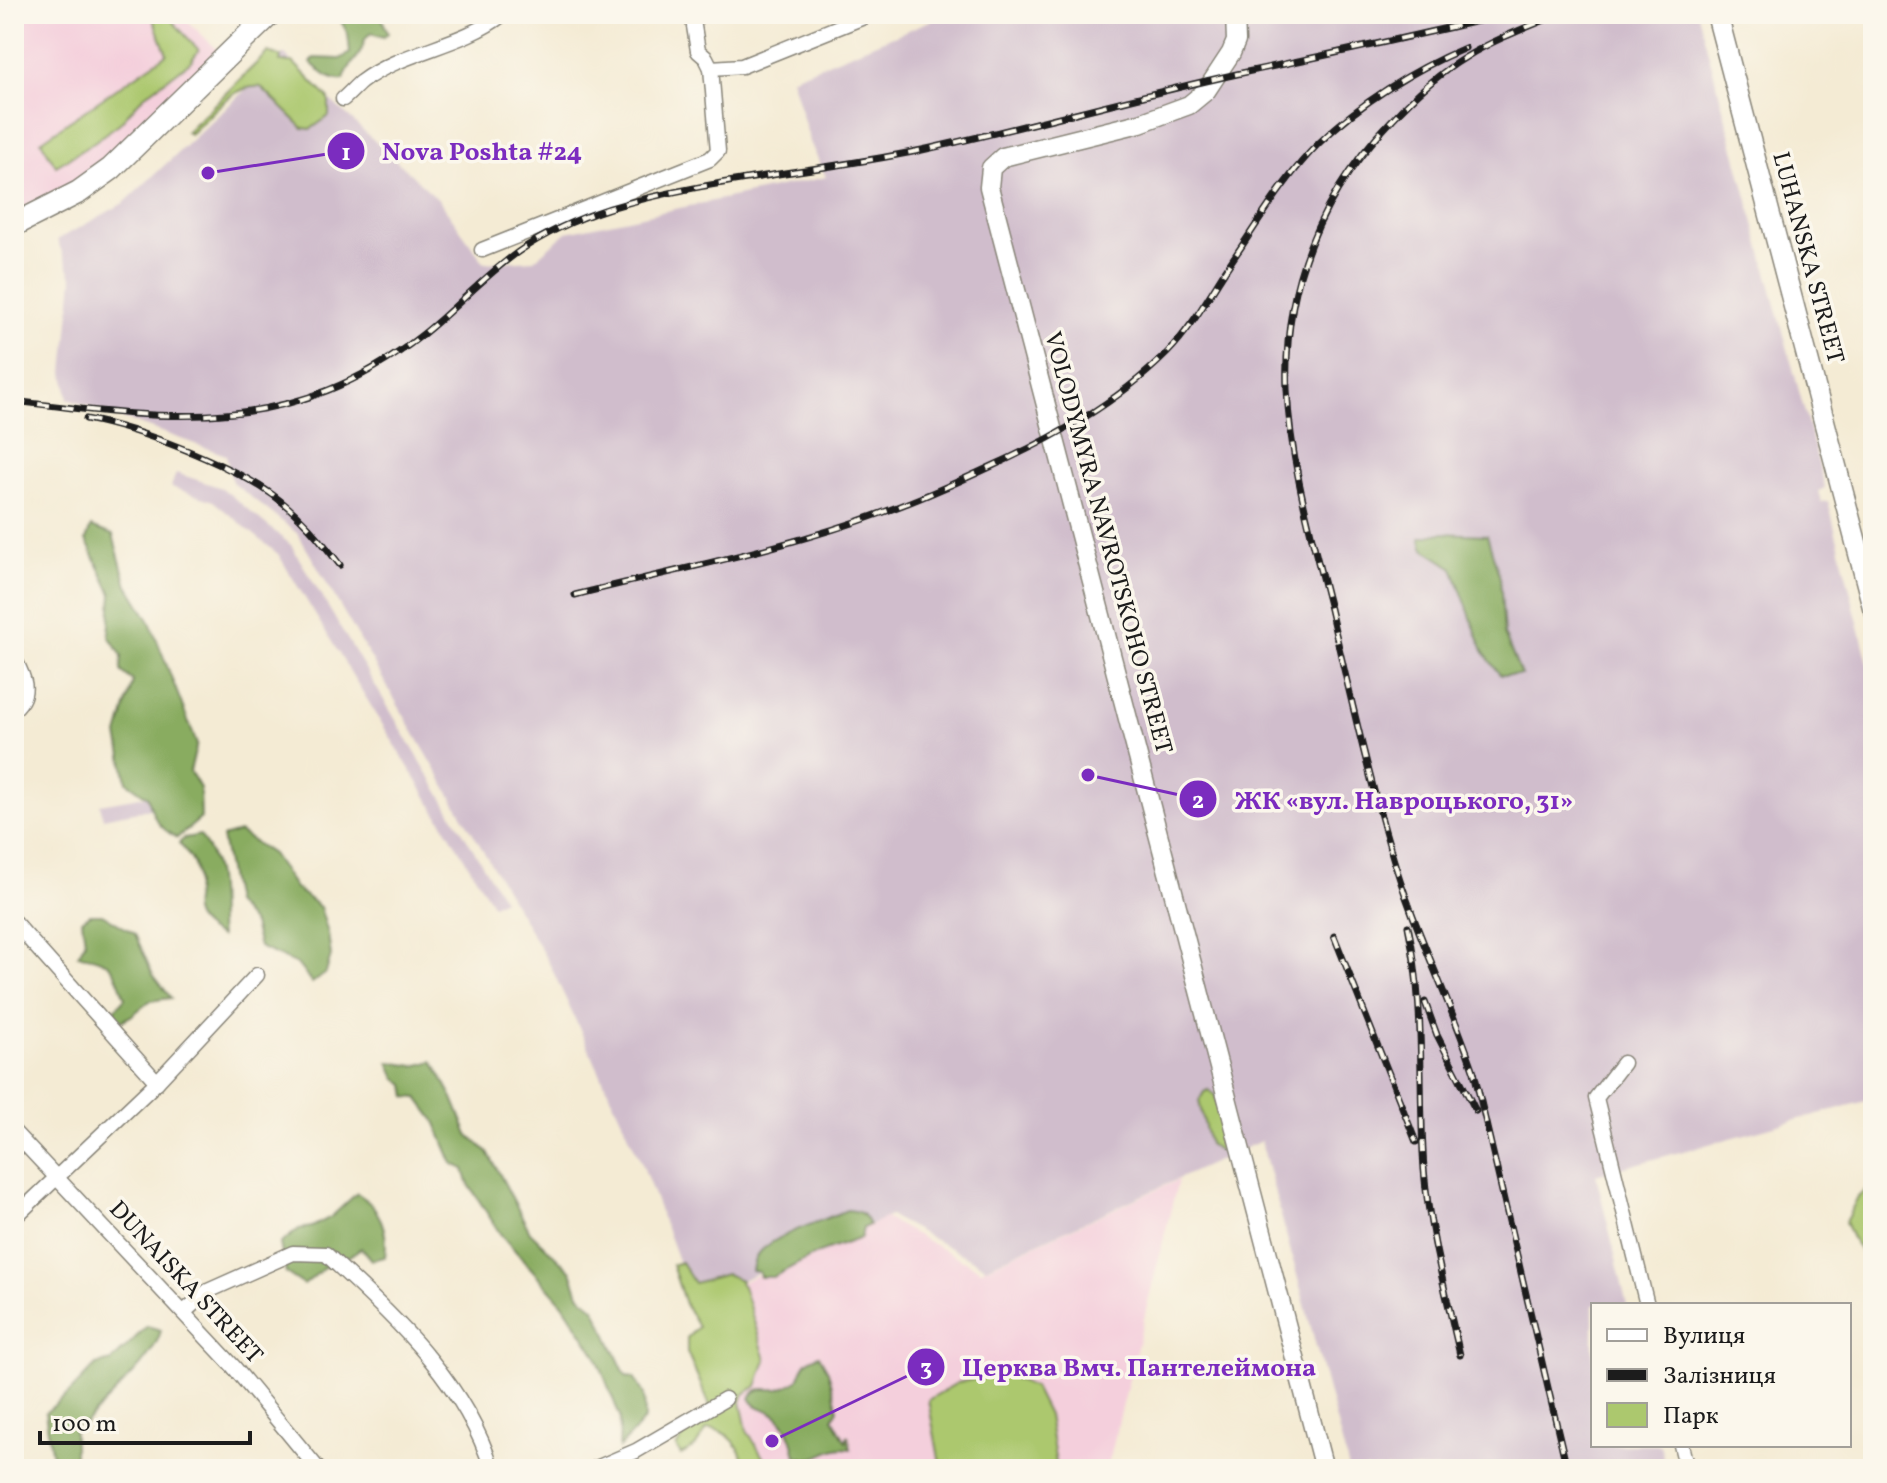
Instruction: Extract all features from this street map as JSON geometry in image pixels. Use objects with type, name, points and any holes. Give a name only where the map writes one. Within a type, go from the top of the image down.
[{"type":"main road","points":[[14,225],[79,192],[111,169],[270,14]]},
{"type":"main road","name":"LUHANSKA STREET","points":[[1717,14],[1873,607]]},
{"type":"street","points":[[343,99],[359,83],[380,70],[487,26],[503,14]]},
{"type":"street","points":[[482,250],[710,159],[718,151],[711,68],[698,51],[692,14]]},
{"type":"street","points":[[711,68],[742,66],[871,14]]},
{"type":"street","name":"VOLODYMYRA NAVROTSKOHO STREET","points":[[1235,14],[1236,41],[1231,53],[1197,100],[1176,112],[1140,123],[1003,157],[991,168],[989,187],[1324,1469]]},
{"type":"street","points":[[14,658],[26,685],[18,706]]},
{"type":"street","points":[[14,922],[157,1082]]},
{"type":"street","points":[[14,1218],[157,1082],[257,975]]},
{"type":"street","points":[[1623,1063],[1596,1098],[1647,1303]]},
{"type":"street","name":"DUNAISKA STREET","points":[[14,1132],[233,1366],[318,1469]]},
{"type":"street","points":[[184,1312],[208,1291],[293,1253],[326,1254],[403,1327],[438,1366],[476,1426],[492,1469]]},
{"type":"street","points":[[594,1469],[636,1451],[725,1399]]},
{"type":"street","points":[[1682,1447],[1687,1469]]},
{"type":"shaded area","points":[[14,14],[180,14],[218,50],[108,155],[70,186],[14,211]]},
{"type":"shaded area","points":[[947,14],[1698,14],[1825,488],[1818,491],[1821,502],[1828,501],[1873,683],[1873,1099],[1596,1175],[1627,1303],[1591,1303],[1591,1447],[1660,1447],[1666,1469],[1349,1469],[1261,1141],[986,1267],[890,1216],[693,1301],[643,1166],[550,965],[298,534],[232,482],[226,455],[68,399],[64,372],[73,279],[57,240],[124,203],[284,54],[439,200],[484,263],[534,260],[567,232],[826,177],[810,142],[791,78]]},
{"type":"shaded area","points":[[176,473],[222,488],[291,545],[503,899],[493,905],[278,554],[213,501],[171,487]]},
{"type":"shaded area","points":[[151,795],[154,808],[103,818],[100,804]]},
{"type":"shaded area","points":[[1178,1180],[1107,1469],[761,1469],[690,1305],[885,1218],[981,1270]]},
{"type":"green space","points":[[151,14],[166,14],[199,50],[190,62],[144,96],[120,123],[56,166],[41,141],[167,54]]},
{"type":"green space","points":[[337,14],[380,14],[388,33],[384,37],[368,35],[344,80],[330,78],[311,63],[314,58],[340,59],[350,53],[348,34]]},
{"type":"green space","points":[[268,52],[281,57],[280,62],[293,62],[329,99],[329,116],[311,129],[303,128],[261,87],[250,87],[231,96],[190,134],[186,132]]},
{"type":"green space","points":[[91,527],[113,535],[126,582],[150,622],[197,744],[190,771],[200,788],[201,818],[177,838],[157,821],[148,797],[127,782],[118,735],[133,681],[121,671],[122,656],[109,636],[112,594],[86,540]]},
{"type":"green space","points":[[1441,533],[1487,535],[1500,578],[1504,634],[1521,675],[1500,675],[1483,651],[1453,568],[1424,549],[1420,538]]},
{"type":"green space","points":[[239,832],[272,854],[295,888],[320,907],[331,956],[326,973],[312,983],[297,964],[259,947],[253,924],[234,903],[222,837]]},
{"type":"green space","points":[[200,835],[216,873],[220,937],[206,929],[194,913],[194,865],[179,843],[185,838]]},
{"type":"green space","points":[[90,914],[102,914],[135,934],[152,973],[171,998],[150,1001],[118,1023],[115,1009],[125,998],[114,972],[105,962],[78,955],[85,942],[82,920]]},
{"type":"green space","points":[[433,1061],[468,1135],[488,1152],[530,1232],[571,1271],[579,1294],[595,1309],[626,1376],[634,1377],[644,1394],[645,1419],[619,1448],[620,1417],[596,1355],[563,1304],[501,1235],[468,1183],[464,1169],[453,1164],[435,1121],[418,1098],[407,1097],[405,1085],[396,1078],[389,1062],[415,1066]]},
{"type":"green space","points":[[1208,1090],[1215,1095],[1229,1146],[1222,1152],[1209,1144],[1199,1101]]},
{"type":"green space","points":[[1873,1183],[1873,1269],[1853,1241],[1845,1222],[1858,1197]]},
{"type":"green space","points":[[357,1193],[372,1205],[381,1220],[386,1238],[385,1257],[371,1260],[361,1248],[325,1267],[304,1285],[286,1273],[280,1244],[299,1229],[312,1227],[331,1217]]},
{"type":"green space","points":[[847,1210],[861,1213],[869,1225],[863,1228],[861,1238],[816,1254],[773,1277],[760,1277],[759,1272],[752,1271],[759,1253],[766,1246],[800,1228]]},
{"type":"green space","points":[[681,1262],[694,1283],[726,1274],[741,1280],[766,1360],[757,1386],[744,1394],[741,1402],[747,1430],[770,1469],[742,1469],[741,1454],[734,1441],[714,1429],[707,1429],[695,1447],[681,1455],[676,1447],[696,1419],[711,1408],[687,1352],[687,1338],[698,1327],[685,1304],[672,1265]]},
{"type":"green space","points":[[147,1326],[161,1330],[150,1353],[86,1423],[74,1425],[74,1458],[81,1469],[54,1469],[45,1413],[96,1365],[112,1361]]},
{"type":"green space","points":[[819,1355],[828,1371],[838,1409],[833,1418],[846,1442],[848,1435],[851,1449],[835,1449],[804,1458],[796,1456],[791,1437],[781,1420],[756,1406],[750,1398],[759,1390],[779,1389],[798,1380],[805,1364]]},
{"type":"green space","points":[[1002,1373],[1034,1387],[1048,1415],[1057,1469],[941,1469],[928,1400],[957,1383]]},
{"type":"railway","points":[[14,401],[176,416],[227,414],[276,406],[325,391],[373,368],[422,335],[518,252],[562,227],[610,208],[687,189],[922,150],[1198,83],[1508,14]]},
{"type":"railway","points":[[1559,14],[1488,45],[1446,71],[1392,120],[1345,179],[1326,210],[1299,278],[1287,350],[1287,389],[1292,444],[1303,500],[1366,761],[1400,879],[1474,1072],[1567,1469]]},
{"type":"railway","points":[[575,595],[770,548],[847,525],[964,479],[1084,418],[1127,388],[1177,343],[1273,199],[1319,143],[1352,114],[1388,89],[1426,66],[1465,48]]},
{"type":"railway","points":[[86,419],[183,449],[254,483],[301,519],[340,565]]},
{"type":"railway","points":[[1408,926],[1417,987],[1426,1193],[1460,1355]]},
{"type":"railway","points":[[1334,936],[1416,1142]]},
{"type":"railway","points":[[1425,1002],[1437,1035],[1476,1111]]},
{"type":"place","name":"Nova Poshta #24","points":[[208,173]]},
{"type":"place","name":"ЖК «вул. Навроцького, 31»","points":[[1088,775]]},
{"type":"place","name":"Церква Вмч. Пантелеймона","points":[[772,1441]]}]
